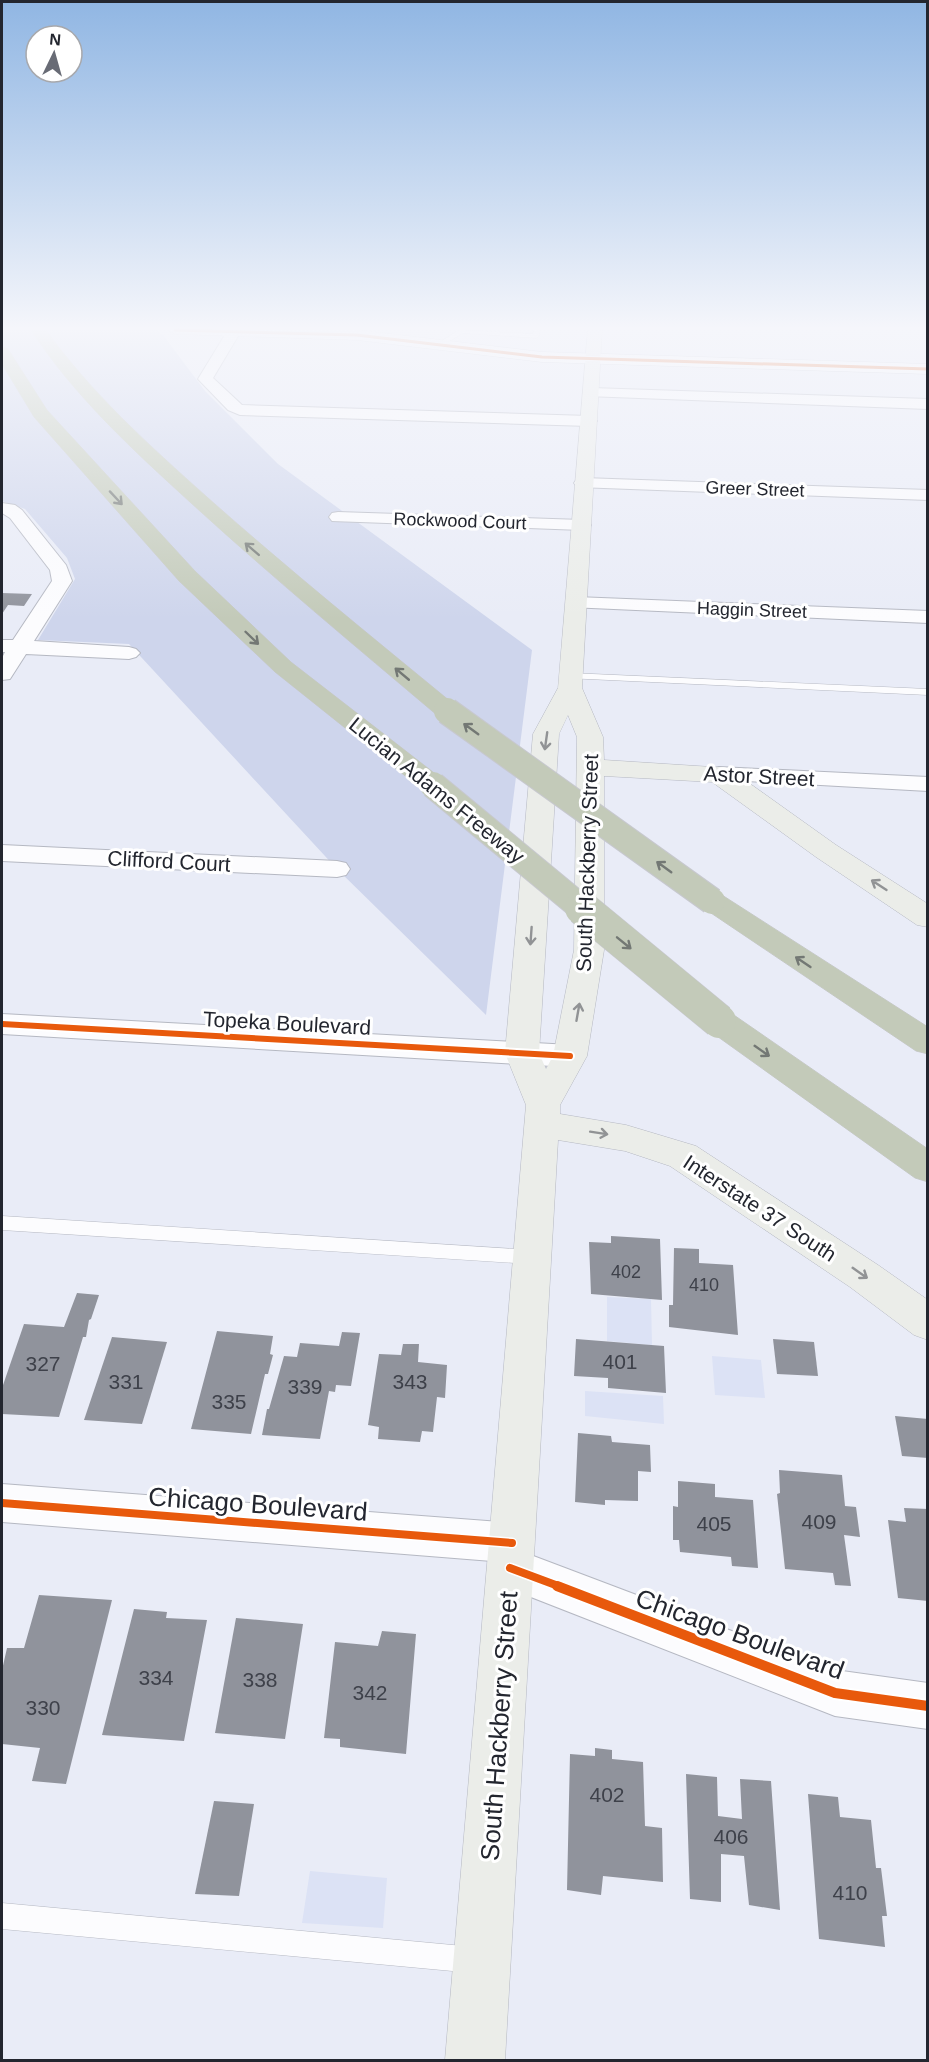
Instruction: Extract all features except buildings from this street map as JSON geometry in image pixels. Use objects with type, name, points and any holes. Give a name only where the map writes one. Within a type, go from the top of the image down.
[{"type":"highway","name":"Lucian Adams Freeway","points":[[52,426],[187,576],[283,666],[433,785],[719,1021],[927,1168]]},
{"type":"highway","points":[[125,426],[146,450],[254,550],[447,711],[712,901],[927,1043]]},
{"type":"highway","points":[[852,994],[927,1034]]},
{"type":"highway","points":[[805,1082],[927,1187]]},
{"type":"main road","name":"South Hackberry Street","points":[[542,1114],[522,1053],[546,734],[570,682],[588,426]]},
{"type":"main road","name":"South Hackberry Street","points":[[475,2061],[542,1114],[570,1056],[588,950],[590,737],[570,682]]},
{"type":"main road","name":"Astor Street","points":[[591,767],[719,774]]},
{"type":"main road","points":[[719,774],[826,851],[927,918]]},
{"type":"main road","name":"Interstate 37 South","points":[[542,1114],[683,1156],[854,1269],[927,1323]]},
{"type":"street","name":"Greer Street","points":[[583,483],[927,495]]},
{"type":"street","points":[[2,675],[10,647],[62,581],[59,569],[5,508]]},
{"type":"street","name":"Rockwood Court","points":[[338,517],[582,525]]},
{"type":"street","name":"Haggin Street","points":[[576,603],[927,616]]},
{"type":"street","points":[[10,647],[129,653]]},
{"type":"street","name":"Astor Street","points":[[719,774],[927,784]]},
{"type":"street","name":"Clifford Court","points":[[2,853],[337,869]]},
{"type":"street","name":"Topeka Boulevard","points":[[2,1024],[570,1056]]},
{"type":"street","name":"Chicago Boulevard","points":[[2,1503],[511,1555],[835,1692],[927,1706]]},
{"type":"lane","points":[[570,682],[927,692]]},
{"type":"lane","points":[[2,1222],[532,1257]]},
{"type":"lane","points":[[2,1916],[482,1961]]},
{"type":"shaded area","points":[[2,426],[240,426],[278,464],[532,650],[486,1015],[337,869],[129,644],[38,640],[75,579],[67,558],[25,509],[2,501]]},
{"type":"shaded area","points":[[607,1297],[651,1299],[652,1345],[607,1341]]},
{"type":"shaded area","points":[[712,1356],[761,1360],[765,1398],[715,1395]]},
{"type":"shaded area","points":[[585,1391],[663,1396],[664,1424],[585,1416]]},
{"type":"shaded area","points":[[310,1871],[387,1878],[383,1928],[302,1923]]},
{"type":"cycle path","points":[[2,1024],[570,1056]]},
{"type":"cycle path","points":[[2,1503],[512,1543]]},
{"type":"cycle path","points":[[510,1568],[835,1693],[928,1706]]}]
